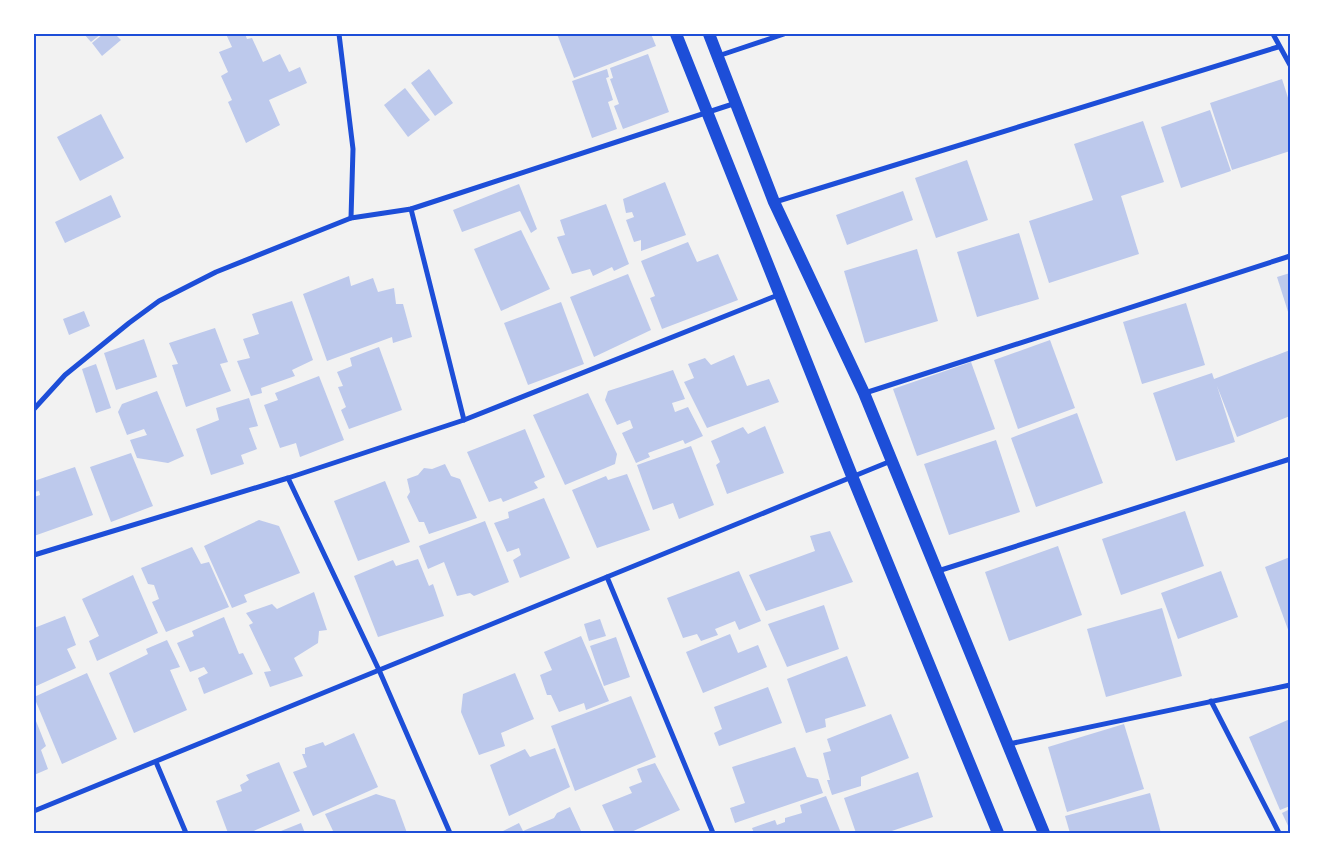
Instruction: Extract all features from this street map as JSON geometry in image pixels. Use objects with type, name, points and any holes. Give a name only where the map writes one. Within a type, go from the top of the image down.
[{"type":"main road","points":[[676,34],[852,476],[998,833]]},
{"type":"main road","points":[[709,34],[774,202],[864,393],[1044,833]]},
{"type":"street","points":[[339,34],[353,149],[351,218]]},
{"type":"street","points":[[718,56],[784,34]]},
{"type":"street","points":[[1273,34],[1290,65]]},
{"type":"street","points":[[774,202],[1278,46]]},
{"type":"street","points":[[34,409],[65,375],[159,301],[216,272],[351,218],[411,208],[736,103]]},
{"type":"street","points":[[411,208],[464,420]]},
{"type":"street","points":[[864,393],[1290,256]]},
{"type":"street","points":[[34,555],[288,478],[464,420],[781,294]]},
{"type":"street","points":[[937,571],[1290,459]]},
{"type":"street","points":[[34,811],[891,460]]},
{"type":"street","points":[[288,478],[380,670],[450,833]]},
{"type":"street","points":[[607,577],[713,833]]},
{"type":"street","points":[[1009,744],[1290,685]]},
{"type":"street","points":[[1211,702],[1279,833]]},
{"type":"street","points":[[156,762],[186,833]]},
{"type":"building","points":[[84,34],[101,34],[91,42]]},
{"type":"building","points":[[103,34],[115,34],[121,40],[102,56],[92,43]]},
{"type":"building","points":[[226,34],[245,34],[247,39],[252,38],[263,62],[280,54],[289,72],[300,67],[307,83],[269,100],[280,125],[246,143],[228,102],[232,100],[221,76],[228,72],[219,52],[232,47]]},
{"type":"building","points":[[557,34],[651,34],[656,46],[574,78]]},
{"type":"building","points":[[648,54],[669,112],[623,129],[614,106],[619,104],[610,79],[613,78],[610,68]]},
{"type":"building","points":[[429,69],[453,103],[435,116],[411,83]]},
{"type":"building","points":[[607,69],[609,77],[606,78],[613,100],[608,102],[617,129],[592,138],[572,81]]},
{"type":"building","points":[[1282,79],[1290,104],[1290,151],[1232,170],[1210,103]]},
{"type":"building","points":[[405,88],[430,120],[408,137],[384,105]]},
{"type":"building","points":[[1210,110],[1231,171],[1181,188],[1161,127]]},
{"type":"building","points":[[101,114],[124,158],[80,181],[57,137]]},
{"type":"building","points":[[1143,121],[1164,182],[1121,196],[1139,254],[1049,283],[1029,221],[1093,200],[1074,144]]},
{"type":"building","points":[[967,160],[988,220],[936,238],[915,178]]},
{"type":"building","points":[[665,182],[686,235],[641,251],[641,240],[634,242],[626,220],[634,217],[632,212],[626,213],[623,199]]},
{"type":"building","points":[[519,184],[537,229],[531,233],[520,211],[462,232],[453,210]]},
{"type":"building","points":[[903,191],[913,220],[847,245],[836,215]]},
{"type":"building","points":[[111,195],[121,217],[65,243],[55,222]]},
{"type":"building","points":[[606,204],[629,264],[614,271],[612,267],[593,276],[590,269],[572,274],[557,237],[565,235],[560,220]]},
{"type":"building","points":[[521,230],[550,289],[501,311],[474,249]]},
{"type":"building","points":[[1019,233],[1039,299],[977,317],[957,252]]},
{"type":"building","points":[[688,242],[697,262],[718,254],[738,300],[662,329],[650,298],[655,296],[641,261]]},
{"type":"building","points":[[917,249],[938,321],[865,343],[844,271]]},
{"type":"building","points":[[1290,273],[1290,318],[1277,277]]},
{"type":"building","points":[[628,274],[651,330],[594,357],[570,297]]},
{"type":"building","points":[[349,276],[351,286],[373,278],[378,292],[394,288],[396,304],[403,304],[412,337],[393,343],[392,337],[327,361],[303,294]]},
{"type":"building","points":[[292,301],[313,360],[292,370],[295,376],[261,388],[262,393],[251,396],[237,361],[250,358],[243,339],[259,334],[252,314]]},
{"type":"building","points":[[561,302],[584,364],[528,385],[504,323]]},
{"type":"building","points":[[1186,303],[1205,365],[1142,384],[1123,322]]},
{"type":"building","points":[[84,311],[90,326],[69,335],[63,319]]},
{"type":"building","points":[[215,328],[228,362],[220,364],[231,391],[186,407],[172,365],[178,364],[169,343]]},
{"type":"building","points":[[144,339],[157,377],[116,390],[104,353]]},
{"type":"building","points":[[1050,340],[1075,408],[1018,429],[994,360]]},
{"type":"building","points":[[379,347],[402,410],[349,429],[341,410],[346,407],[338,387],[343,386],[337,372],[352,366],[350,358]]},
{"type":"building","points":[[1290,350],[1290,416],[1237,437],[1217,386],[1235,442],[1176,461],[1153,393],[1212,373],[1214,379]]},
{"type":"building","points":[[734,355],[747,386],[769,379],[779,402],[707,428],[684,382],[694,378],[688,364],[705,358],[711,365]]},
{"type":"building","points":[[971,362],[995,429],[917,456],[893,389]]},
{"type":"building","points":[[96,364],[111,408],[96,413],[82,369]]},
{"type":"building","points":[[673,370],[685,399],[672,403],[675,412],[688,407],[703,436],[685,444],[683,440],[648,453],[650,457],[636,463],[622,433],[633,428],[630,420],[617,425],[605,400],[608,391]]},
{"type":"building","points":[[319,376],[344,440],[300,457],[296,443],[280,448],[264,405],[278,400],[275,393]]},
{"type":"building","points":[[157,391],[184,456],[168,463],[137,458],[130,440],[147,435],[144,429],[127,435],[118,412],[122,404]]},
{"type":"building","points":[[588,393],[617,454],[615,464],[565,485],[533,415]]},
{"type":"building","points":[[249,398],[258,426],[249,428],[257,449],[241,455],[244,464],[211,475],[196,429],[219,420],[216,408]]},
{"type":"building","points":[[1077,413],[1103,483],[1036,507],[1011,438]]},
{"type":"building","points":[[765,426],[784,473],[727,494],[716,465],[720,462],[711,441],[743,427],[748,434]]},
{"type":"building","points":[[525,429],[545,477],[534,482],[538,488],[503,502],[501,498],[489,502],[467,452]]},
{"type":"building","points":[[996,440],[1020,512],[949,535],[924,464]]},
{"type":"building","points":[[691,446],[714,505],[679,519],[673,503],[653,510],[637,465]]},
{"type":"building","points":[[131,453],[153,506],[111,522],[90,467]]},
{"type":"building","points":[[445,464],[451,476],[460,479],[477,518],[429,534],[424,522],[419,522],[407,497],[410,492],[407,479],[418,475],[424,468],[432,469]]},
{"type":"building","points":[[75,467],[93,515],[34,536],[34,497],[40,495],[39,491],[34,492],[34,481]]},
{"type":"building","points":[[627,474],[650,530],[597,548],[572,490],[606,476],[608,480]]},
{"type":"building","points":[[385,481],[410,542],[358,561],[334,501]]},
{"type":"building","points":[[544,498],[570,558],[520,578],[513,560],[521,555],[519,548],[507,552],[494,523],[509,518],[508,512]]},
{"type":"building","points":[[1185,511],[1204,566],[1121,595],[1102,539]]},
{"type":"building","points":[[259,520],[279,526],[300,573],[244,595],[247,602],[232,608],[204,546]]},
{"type":"building","points":[[485,521],[509,582],[474,596],[470,593],[457,596],[444,562],[428,569],[419,546]]},
{"type":"building","points":[[830,531],[853,582],[766,611],[749,575],[815,551],[810,536]]},
{"type":"building","points":[[1058,546],[1082,615],[1009,641],[985,572]]},
{"type":"building","points":[[192,547],[201,564],[209,562],[229,607],[166,632],[152,602],[159,599],[154,585],[148,584],[141,568]]},
{"type":"building","points":[[1290,557],[1290,635],[1265,567]]},
{"type":"building","points":[[418,559],[429,586],[433,584],[444,616],[378,637],[354,576],[393,560],[396,566]]},
{"type":"building","points":[[739,571],[761,621],[739,630],[735,621],[715,629],[718,635],[701,641],[697,634],[683,638],[667,598]]},
{"type":"building","points":[[1221,571],[1238,617],[1178,639],[1161,593]]},
{"type":"building","points":[[133,575],[158,633],[97,661],[89,641],[99,636],[82,599]]},
{"type":"building","points":[[314,592],[327,630],[319,631],[318,643],[294,658],[303,676],[270,687],[264,672],[271,671],[249,625],[253,623],[246,613],[272,604],[277,609]]},
{"type":"building","points":[[824,605],[839,649],[787,667],[768,624]]},
{"type":"building","points":[[1162,608],[1182,676],[1106,697],[1087,629]]},
{"type":"building","points":[[65,616],[76,645],[67,649],[76,668],[34,687],[34,628]]},
{"type":"building","points":[[224,617],[239,654],[243,653],[253,674],[204,694],[198,678],[208,673],[204,667],[190,672],[177,643],[194,636],[192,631]]},
{"type":"building","points":[[600,619],[606,636],[589,641],[584,624]]},
{"type":"building","points":[[730,634],[738,653],[758,645],[767,667],[703,693],[686,652]]},
{"type":"building","points":[[581,636],[609,701],[586,710],[584,703],[559,712],[551,695],[547,695],[540,675],[552,670],[544,652]]},
{"type":"building","points":[[616,637],[630,677],[604,686],[590,646]]},
{"type":"building","points":[[167,640],[180,667],[170,670],[187,710],[134,733],[109,673],[148,654],[146,649]]},
{"type":"building","points":[[847,656],[866,706],[825,719],[826,727],[806,733],[787,679]]},
{"type":"building","points":[[87,673],[117,739],[62,764],[34,697]]},
{"type":"building","points":[[515,673],[534,719],[501,733],[505,746],[479,755],[461,712],[463,694]]},
{"type":"building","points":[[768,687],[782,723],[719,746],[714,733],[722,729],[714,707]]},
{"type":"building","points":[[631,696],[656,757],[575,791],[551,726]]},
{"type":"building","points":[[891,714],[909,758],[861,777],[861,786],[832,795],[827,780],[830,780],[823,753],[831,751],[827,739]]},
{"type":"building","points":[[34,716],[46,746],[41,750],[48,769],[34,775]]},
{"type":"building","points":[[1290,719],[1290,806],[1280,810],[1249,737]]},
{"type":"building","points":[[1124,724],[1144,789],[1067,812],[1048,747]]},
{"type":"building","points":[[354,733],[378,787],[313,816],[293,772],[307,767],[302,754],[305,754],[305,748],[323,742],[325,746]]},
{"type":"building","points":[[795,747],[807,777],[818,779],[823,793],[735,823],[730,808],[745,803],[732,767]]},
{"type":"building","points":[[555,748],[570,787],[509,816],[490,765],[525,749],[530,757]]},
{"type":"building","points":[[279,762],[300,811],[249,833],[228,833],[216,801],[242,791],[240,785],[249,780],[246,775]]},
{"type":"building","points":[[655,763],[680,810],[629,833],[615,833],[602,805],[632,793],[629,787],[642,782],[637,769]]},
{"type":"building","points":[[918,772],[933,817],[886,833],[856,833],[844,798]]},
{"type":"building","points":[[1150,793],[1161,833],[1070,833],[1065,816]]},
{"type":"building","points":[[376,794],[395,800],[407,833],[334,833],[325,814]]},
{"type":"building","points":[[826,796],[841,833],[754,833],[752,828],[775,820],[777,825],[785,822],[785,818],[802,813],[800,805]]},
{"type":"building","points":[[570,807],[582,833],[501,832],[519,823],[523,831],[554,818],[557,813]]},
{"type":"building","points":[[1290,809],[1290,830],[1282,813]]},
{"type":"building","points":[[301,823],[305,833],[276,833]]}]
